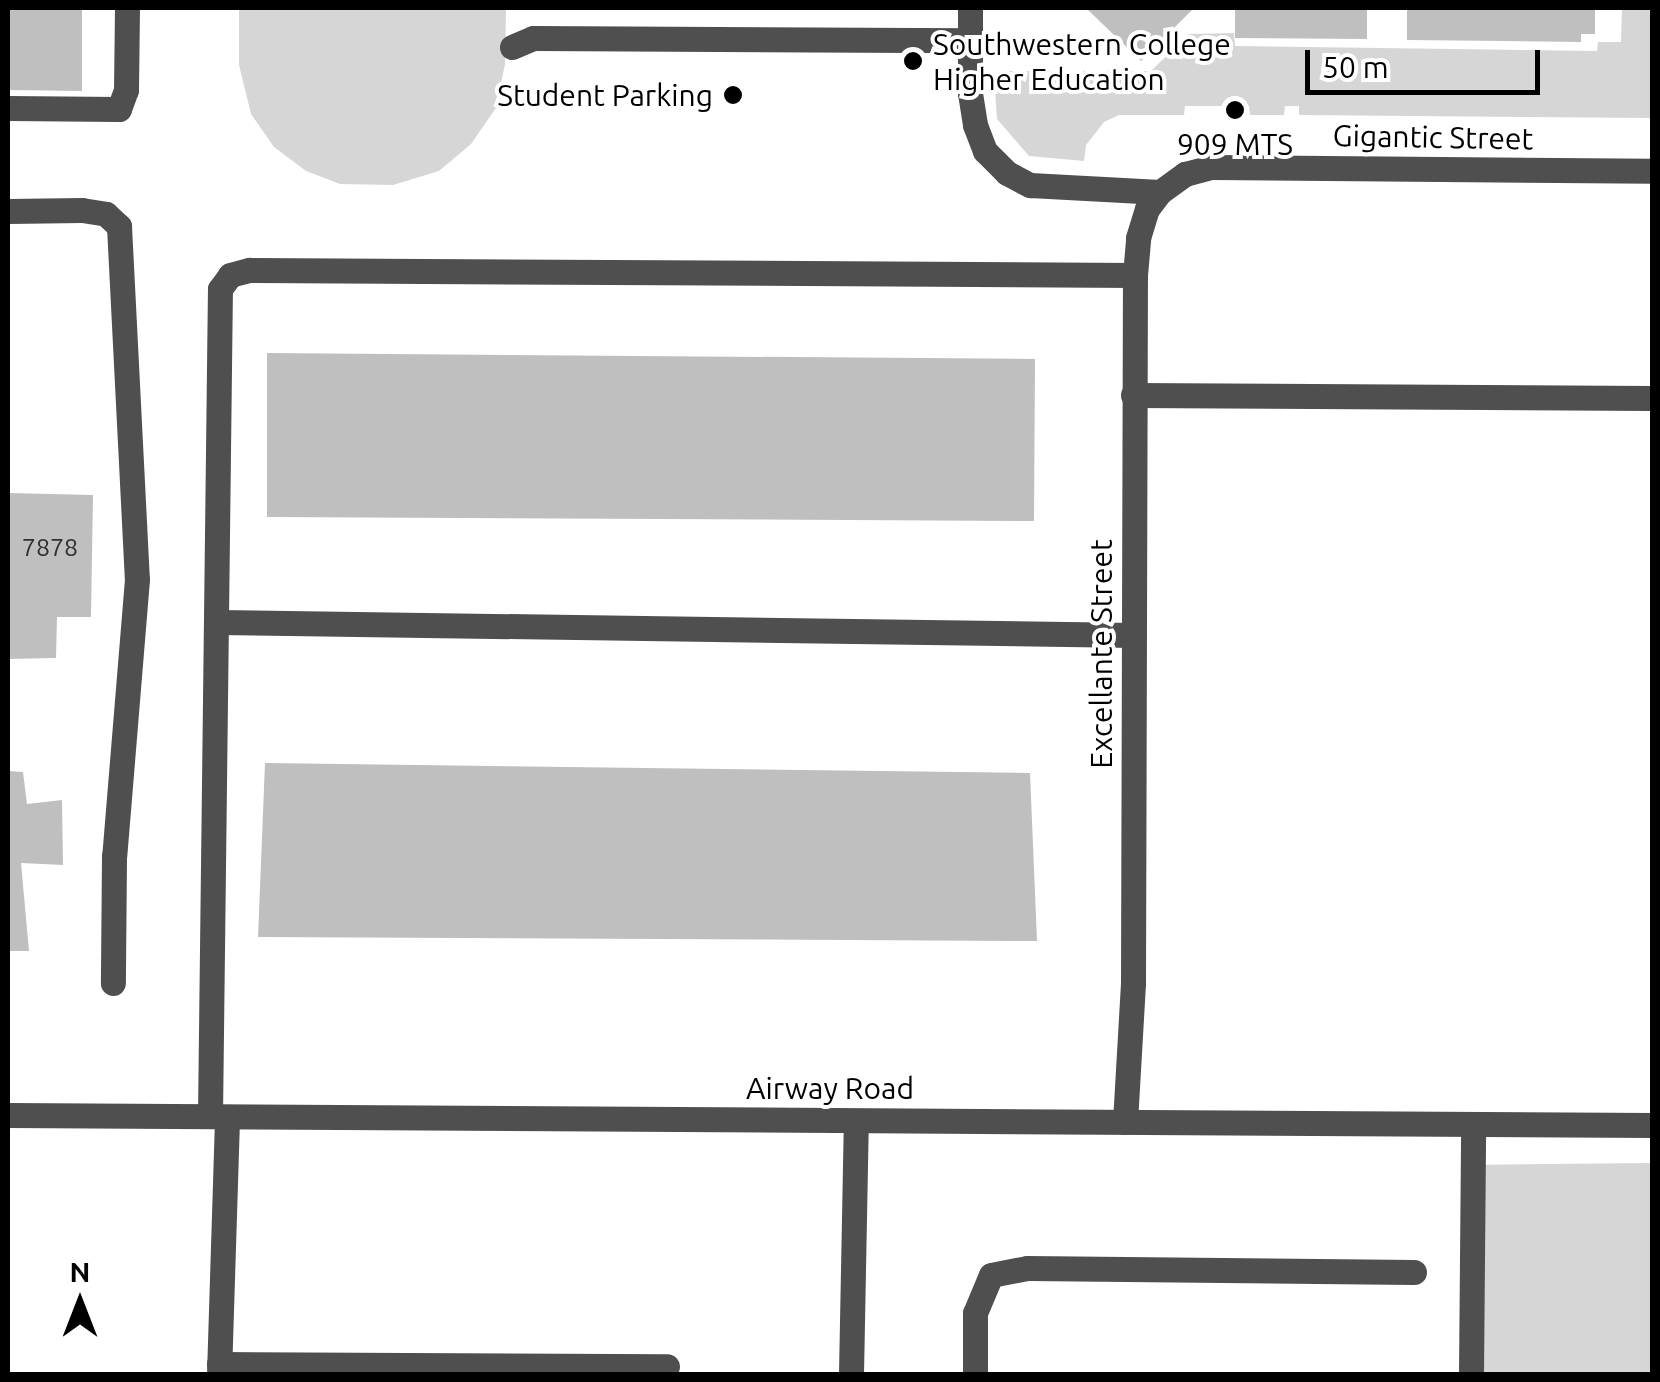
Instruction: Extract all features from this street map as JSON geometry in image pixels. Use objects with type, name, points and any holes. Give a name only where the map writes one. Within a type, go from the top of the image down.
[{"type":"street","points":[[8,108],[119,109],[126,90],[127,8]]},
{"type":"street","points":[[970,8],[975,124],[985,151],[1006,173],[1030,185],[1048,188],[1160,192]]},
{"type":"street","points":[[512,47],[533,38],[970,40]]},
{"type":"street","name":"Gigantic Street","points":[[1160,192],[1185,174],[1212,166],[1652,172]]},
{"type":"street","name":"Excellante Street","points":[[1125,1122],[1133,982],[1135,275],[1138,238],[1147,209],[1160,192]]},
{"type":"street","points":[[8,211],[82,210],[106,214],[119,226],[138,579],[114,856],[113,982]]},
{"type":"street","points":[[668,1366],[219,1369],[216,622],[220,289],[230,275],[269,270],[1135,275]]},
{"type":"street","points":[[1133,394],[1652,398]]},
{"type":"street","points":[[216,622],[1134,634]]},
{"type":"street","name":"Airway Road","points":[[8,1115],[1652,1126]]},
{"type":"street","points":[[852,1374],[856,1121]]},
{"type":"street","points":[[1470,1374],[1473,1124]]},
{"type":"street","points":[[975,1374],[975,1313],[991,1275],[1027,1268],[1414,1272]]},
{"type":"shaded area","points":[[239,8],[506,8],[505,64],[496,108],[471,144],[439,171],[393,185],[340,184],[306,171],[274,147],[251,114],[239,65]]},
{"type":"shaded area","points":[[1622,8],[1652,8],[1652,118],[1299,115],[1299,106],[1285,106],[1284,115],[1250,115],[1249,106],[1185,106],[1184,115],[1119,115],[1104,122],[1086,145],[1084,161],[1029,156],[997,119],[995,91],[999,71],[1151,71],[1189,34],[1234,33],[1235,46],[1597,51],[1598,42],[1621,42]]},
{"type":"shaded area","points":[[1652,1163],[1652,1374],[1461,1374],[1464,1165]]},
{"type":"building","points":[[8,8],[82,8],[82,91],[8,90]]},
{"type":"building","points":[[1086,8],[1194,8],[1141,61]]},
{"type":"building","points":[[1235,8],[1367,8],[1367,39],[1235,38]]},
{"type":"building","points":[[1407,8],[1595,8],[1595,34],[1581,34],[1581,42],[1407,40]]},
{"type":"building","points":[[267,353],[1035,359],[1034,521],[267,517]]},
{"type":"building","points":[[8,493],[93,495],[91,617],[57,617],[56,658],[8,659]]},
{"type":"building","points":[[265,763],[1030,773],[1037,941],[258,937]]},
{"type":"building","points":[[8,771],[23,772],[27,804],[62,800],[63,865],[21,863],[29,951],[8,951]]},
{"type":"place","name":"Southwestern College Higher Education","points":[[913,61]]},
{"type":"place","name":"Student Parking","points":[[733,95]]},
{"type":"place","name":"909 MTS","points":[[1235,110]]}]
